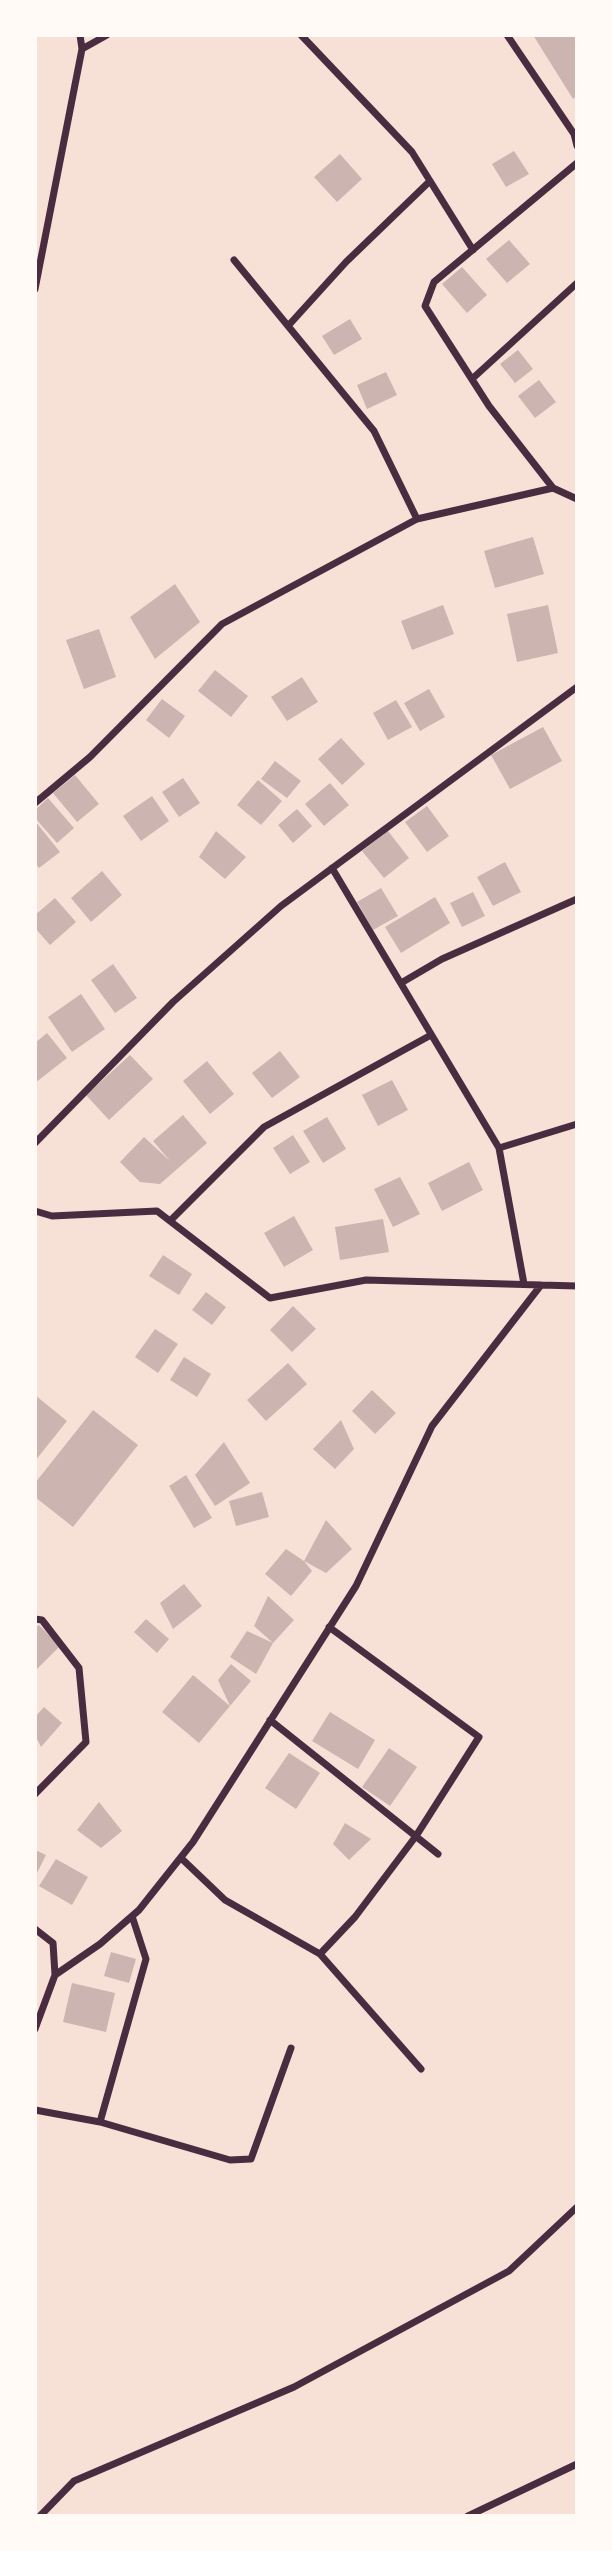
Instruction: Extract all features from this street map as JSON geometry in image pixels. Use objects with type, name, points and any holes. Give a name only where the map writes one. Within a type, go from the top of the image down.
[{"type":"street","points":[[35,289],[82,49],[79,35]]},
{"type":"street","points":[[82,49],[107,35]]},
{"type":"street","points":[[301,35],[412,152],[473,250]]},
{"type":"street","points":[[507,35],[574,134],[577,146]]},
{"type":"street","points":[[577,163],[434,282],[425,306],[489,406],[553,488],[577,499]]},
{"type":"street","points":[[288,326],[346,262],[430,181]]},
{"type":"street","points":[[234,260],[374,431],[417,519]]},
{"type":"street","points":[[472,379],[577,283]]},
{"type":"street","points":[[35,803],[90,757],[222,624],[417,519],[553,488]]},
{"type":"street","points":[[35,1143],[173,1002],[281,906],[577,687]]},
{"type":"street","points":[[332,868],[499,1148],[524,1284]]},
{"type":"street","points":[[401,983],[442,959],[577,899]]},
{"type":"street","points":[[170,1221],[264,1126],[431,1035]]},
{"type":"street","points":[[499,1148],[577,1124]]},
{"type":"street","points":[[35,1211],[52,1216],[157,1211],[270,1298],[366,1280],[577,1286]]},
{"type":"street","points":[[55,1975],[100,1944],[132,1916],[181,1858],[356,1586],[432,1426],[541,1285]]},
{"type":"street","points":[[35,1619],[41,1620],[79,1668],[86,1742],[35,1794]]},
{"type":"street","points":[[320,1954],[355,1917],[416,1836],[479,1737],[329,1627]]},
{"type":"street","points":[[271,1720],[438,1854]]},
{"type":"street","points":[[181,1858],[225,1900],[320,1954],[421,2069]]},
{"type":"street","points":[[100,2122],[146,1959],[132,1916]]},
{"type":"street","points":[[35,1929],[53,1943],[55,1975],[35,2029]]},
{"type":"street","points":[[35,2110],[100,2122],[230,2160],[251,2159],[291,2048]]},
{"type":"street","points":[[40,2516],[74,2481],[294,2387],[509,2271],[577,2207]]},
{"type":"street","points":[[468,2516],[577,2464]]},
{"type":"building","points":[[533,35],[577,35],[577,96],[573,99]]},
{"type":"building","points":[[514,151],[529,174],[506,187],[492,164]]},
{"type":"building","points":[[340,154],[362,179],[337,202],[314,177]]},
{"type":"building","points":[[509,240],[530,264],[507,283],[486,259]]},
{"type":"building","points":[[462,267],[487,295],[467,313],[442,284]]},
{"type":"building","points":[[350,319],[362,339],[334,355],[322,336]]},
{"type":"building","points":[[518,350],[533,369],[515,383],[500,364]]},
{"type":"building","points":[[386,372],[397,395],[367,409],[357,385]]},
{"type":"building","points":[[539,380],[556,402],[535,418],[518,396]]},
{"type":"building","points":[[533,537],[544,574],[495,588],[484,551]]},
{"type":"building","points":[[175,584],[200,622],[155,659],[130,617]]},
{"type":"building","points":[[443,605],[454,634],[412,650],[401,621]]},
{"type":"building","points":[[548,605],[558,653],[517,662],[507,614]]},
{"type":"building","points":[[99,629],[116,677],[84,689],[66,640]]},
{"type":"building","points":[[215,670],[248,696],[231,717],[198,691]]},
{"type":"building","points":[[302,677],[318,702],[287,721],[271,697]]},
{"type":"building","points":[[429,689],[445,717],[420,731],[404,703]]},
{"type":"building","points":[[162,699],[185,716],[169,738],[146,720]]},
{"type":"building","points":[[396,700],[412,727],[388,740],[373,713]]},
{"type":"building","points":[[543,727],[562,761],[510,789],[491,755]]},
{"type":"building","points":[[341,738],[365,764],[342,785],[318,759]]},
{"type":"building","points":[[275,761],[301,781],[287,798],[261,779]]},
{"type":"building","points":[[75,775],[99,804],[77,822],[53,793]]},
{"type":"building","points":[[183,778],[200,803],[179,817],[162,792]]},
{"type":"building","points":[[258,780],[282,801],[261,825],[237,805]]},
{"type":"building","points":[[330,783],[349,805],[324,826],[305,804]]},
{"type":"building","points":[[152,796],[169,821],[141,841],[123,816]]},
{"type":"building","points":[[48,798],[74,828],[57,843],[35,818],[35,810]]},
{"type":"building","points":[[427,806],[449,836],[427,852],[405,822]]},
{"type":"building","points":[[297,809],[312,826],[293,843],[278,825]]},
{"type":"building","points":[[35,821],[60,852],[39,868],[35,863]]},
{"type":"building","points":[[216,831],[246,857],[225,879],[199,857]]},
{"type":"building","points":[[388,831],[409,858],[384,878],[362,851]]},
{"type":"building","points":[[505,862],[521,892],[493,906],[477,877]]},
{"type":"building","points":[[102,871],[122,895],[91,922],[71,898]]},
{"type":"building","points":[[381,888],[398,916],[373,930],[357,902]]},
{"type":"building","points":[[473,892],[485,916],[462,927],[450,903]]},
{"type":"building","points":[[435,897],[450,923],[401,953],[385,927]]},
{"type":"building","points":[[55,898],[76,922],[50,945],[35,928],[35,915]]},
{"type":"building","points":[[113,964],[137,998],[115,1013],[91,980]]},
{"type":"building","points":[[81,994],[105,1029],[72,1052],[48,1017]]},
{"type":"building","points":[[47,1033],[67,1058],[35,1083],[35,1043]]},
{"type":"building","points":[[280,1051],[300,1077],[272,1098],[252,1073]]},
{"type":"building","points":[[130,1055],[153,1079],[109,1120],[86,1095]]},
{"type":"building","points":[[207,1061],[234,1094],[210,1114],[183,1081]]},
{"type":"building","points":[[392,1080],[408,1110],[378,1126],[362,1095]]},
{"type":"building","points":[[183,1115],[207,1143],[160,1184],[140,1182],[120,1162],[144,1137],[170,1161],[153,1141]]},
{"type":"building","points":[[327,1117],[346,1149],[323,1163],[303,1131]]},
{"type":"building","points":[[293,1135],[310,1162],[290,1174],[273,1148]]},
{"type":"building","points":[[469,1162],[483,1190],[442,1211],[428,1183]]},
{"type":"building","points":[[400,1177],[420,1214],[393,1227],[374,1189]]},
{"type":"building","points":[[294,1216],[313,1250],[284,1267],[264,1233]]},
{"type":"building","points":[[383,1219],[389,1252],[340,1260],[335,1227]]},
{"type":"building","points":[[163,1255],[192,1274],[179,1295],[149,1276]]},
{"type":"building","points":[[206,1292],[226,1307],[212,1325],[192,1310]]},
{"type":"building","points":[[293,1306],[316,1329],[292,1352],[270,1330]]},
{"type":"building","points":[[155,1329],[178,1344],[158,1373],[135,1357]]},
{"type":"building","points":[[184,1357],[211,1374],[197,1397],[170,1380]]},
{"type":"building","points":[[288,1363],[307,1384],[266,1421],[247,1400]]},
{"type":"building","points":[[372,1390],[396,1413],[375,1434],[352,1411]]},
{"type":"building","points":[[35,1395],[67,1421],[35,1461]]},
{"type":"building","points":[[93,1410],[138,1445],[73,1527],[35,1497],[35,1483]]},
{"type":"building","points":[[341,1420],[354,1449],[335,1469],[313,1449]]},
{"type":"building","points":[[224,1442],[250,1483],[215,1506],[195,1475]]},
{"type":"building","points":[[186,1475],[212,1518],[194,1528],[169,1486]]},
{"type":"building","points":[[262,1492],[269,1517],[236,1526],[229,1501]]},
{"type":"building","points":[[326,1520],[352,1549],[326,1573],[304,1561]]},
{"type":"building","points":[[286,1549],[304,1561],[312,1571],[291,1596],[265,1574]]},
{"type":"building","points":[[184,1584],[202,1606],[173,1629],[160,1603]]},
{"type":"building","points":[[268,1596],[294,1620],[273,1643],[254,1626]]},
{"type":"building","points":[[146,1619],[169,1639],[157,1653],[134,1632]]},
{"type":"building","points":[[39,1625],[60,1646],[37,1669],[35,1628]]},
{"type":"building","points":[[247,1631],[273,1643],[256,1674],[230,1657]]},
{"type":"building","points":[[231,1664],[251,1681],[230,1706],[218,1680]]},
{"type":"building","points":[[193,1675],[230,1706],[199,1743],[162,1712]]},
{"type":"building","points":[[44,1707],[62,1723],[41,1747],[35,1735],[35,1717]]},
{"type":"building","points":[[330,1712],[375,1740],[358,1769],[312,1741]]},
{"type":"building","points":[[389,1748],[417,1767],[390,1806],[362,1787]]},
{"type":"building","points":[[289,1753],[320,1773],[296,1809],[265,1788]]},
{"type":"building","points":[[99,1802],[122,1831],[101,1848],[77,1830]]},
{"type":"building","points":[[345,1823],[371,1839],[349,1860],[333,1844]]},
{"type":"building","points":[[35,1850],[46,1855],[35,1877]]},
{"type":"building","points":[[56,1859],[88,1877],[72,1905],[39,1886]]},
{"type":"building","points":[[111,1952],[136,1959],[129,1983],[104,1976]]},
{"type":"building","points":[[72,1983],[115,1993],[106,2032],[63,2022]]}]
